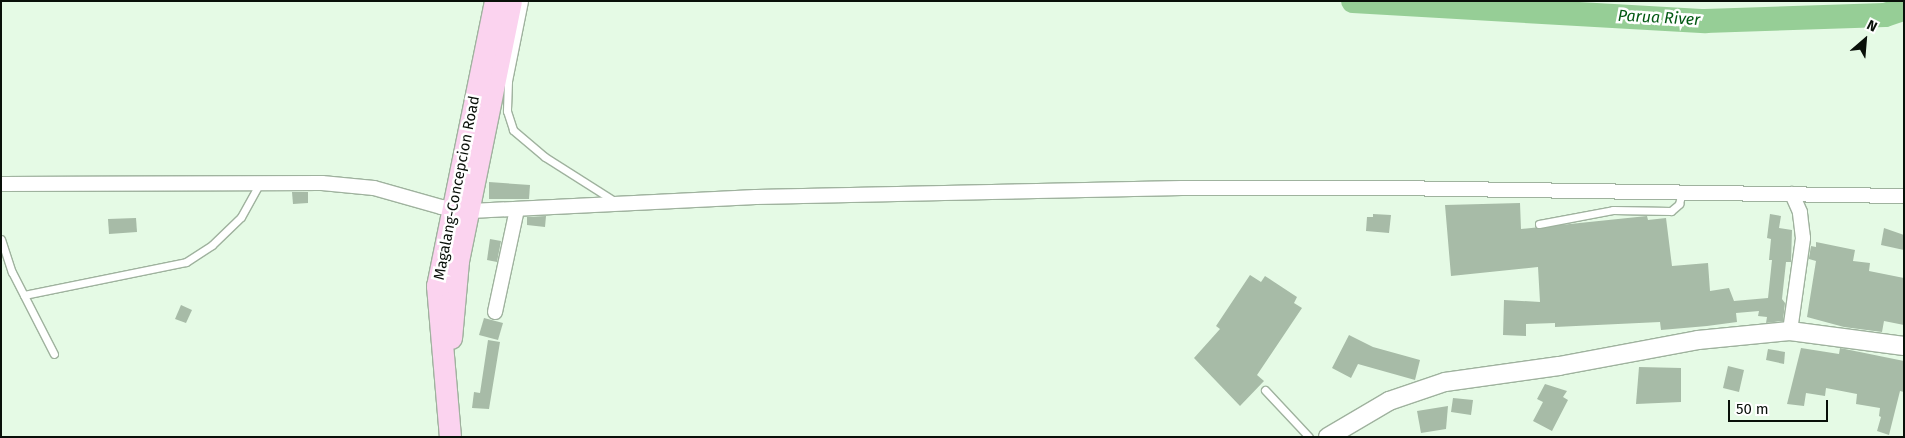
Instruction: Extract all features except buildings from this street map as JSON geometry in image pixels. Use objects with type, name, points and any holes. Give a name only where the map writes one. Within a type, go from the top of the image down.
[{"type":"main road","name":"Magalang-Concepcion Road","points":[[463,205],[495,1]]},
{"type":"main road","name":"Magalang-Concepcion Road","points":[[451,437],[438,286],[463,205],[512,1]]},
{"type":"street","points":[[1,184],[322,183],[374,188],[463,205],[517,209],[833,195],[1182,188],[1392,188],[1681,195],[1904,196]]},
{"type":"street","points":[[1790,331],[1803,238],[1800,212],[1792,194]]},
{"type":"street","points":[[496,312],[517,209]]},
{"type":"street","points":[[1328,437],[1389,401],[1444,382],[1559,366],[1698,340],[1790,331],[1904,346]]},
{"type":"lane","points":[[524,1],[508,81],[507,111],[513,130],[545,157],[621,205]]},
{"type":"lane","points":[[24,296],[186,262],[212,245],[241,216],[260,183]]},
{"type":"lane","points":[[1539,224],[1613,210],[1671,211],[1678,204],[1681,195]]},
{"type":"lane","points":[[1,239],[24,296],[54,354]]},
{"type":"lane","points":[[1265,390],[1309,437]]},
{"type":"waterway","name":"Parua River","points":[[1353,1],[1705,21],[1885,15],[1904,9]]}]
